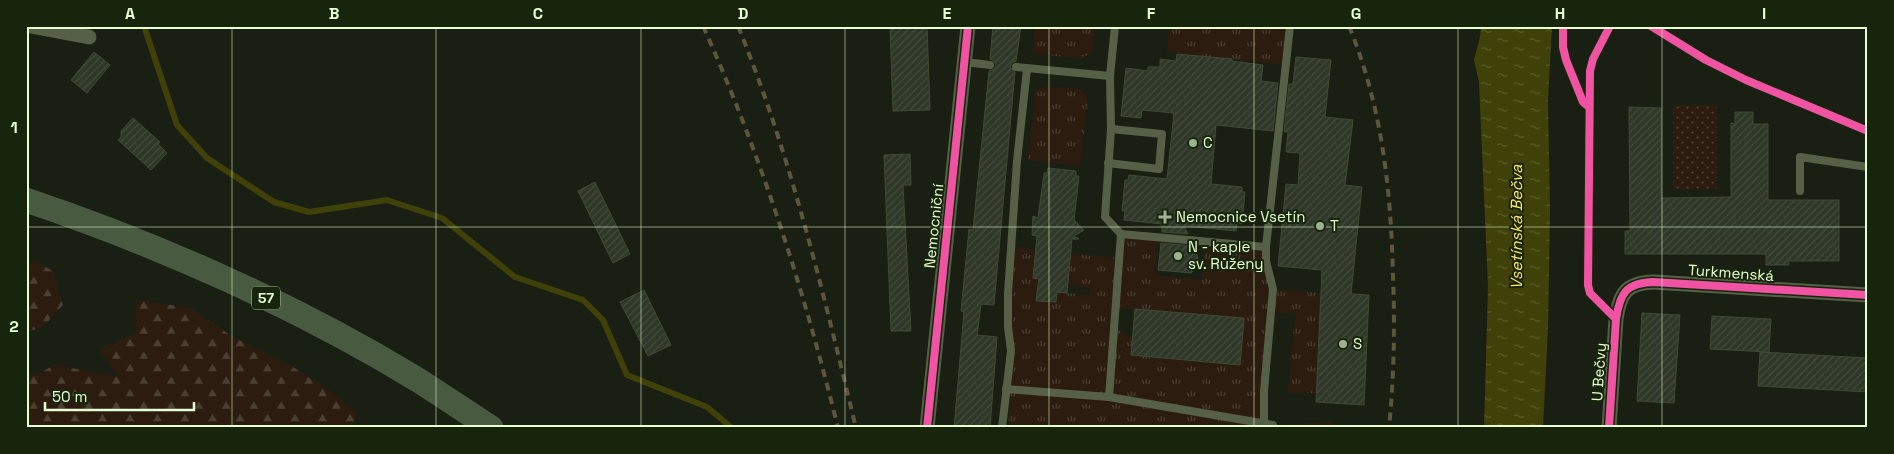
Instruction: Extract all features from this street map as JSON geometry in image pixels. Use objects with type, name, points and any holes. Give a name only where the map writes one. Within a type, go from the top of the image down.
[{"type":"main road","name":"57","points":[[26,200],[188,261],[259,294],[333,332],[417,380],[492,428]]},
{"type":"street","points":[[31,26],[89,38]]},
{"type":"street","name":"Nemocniční","points":[[927,428],[968,26]]},
{"type":"street","name":"Turkmenská","points":[[1616,319],[1622,294],[1640,283],[1694,284],[1868,295]]},
{"type":"street","name":"U Bečvy","points":[[1609,428],[1616,319]]},
{"type":"lane","points":[[1115,26],[1110,76],[1111,129],[1105,217],[1120,234],[1266,246]]},
{"type":"lane","points":[[1264,424],[1264,391],[1273,289],[1266,261],[1266,246],[1290,26]]},
{"type":"lane","points":[[965,62],[990,65]]},
{"type":"lane","points":[[1016,67],[1110,76]]},
{"type":"lane","points":[[1002,428],[1011,351],[1008,327],[1008,293],[1017,161],[1027,68]]},
{"type":"lane","points":[[1108,163],[1158,169],[1162,134],[1111,129]]},
{"type":"lane","points":[[1800,191],[1800,156],[1868,167]]},
{"type":"lane","points":[[1109,397],[1120,234]]},
{"type":"lane","points":[[1006,389],[1109,397],[1273,425],[1274,428]]},
{"type":"green space","points":[[1035,26],[1095,26],[1093,49],[1090,55],[1077,58],[1032,54]]},
{"type":"green space","points":[[1169,26],[1290,26],[1286,65],[1167,52]]},
{"type":"green space","points":[[1044,86],[1080,89],[1087,96],[1080,166],[1028,160],[1035,91]]},
{"type":"green space","points":[[1673,105],[1717,105],[1717,189],[1673,189]]},
{"type":"green space","points":[[1121,234],[1157,237],[1155,275],[1202,280],[1205,241],[1266,247],[1273,289],[1321,293],[1317,393],[1288,393],[1295,314],[1272,312],[1264,423],[1273,425],[1333,422],[1333,428],[1008,428],[1010,398],[1008,293],[1013,246],[1035,250],[1033,277],[1039,279],[1036,300],[1056,302],[1057,292],[1089,295],[1090,288],[1067,285],[1071,254],[1118,258]],"holes":[[[1116,308],[1243,318],[1133,337],[1126,336],[1124,331],[1114,330]]]},
{"type":"green space","points":[[26,261],[35,261],[53,271],[63,305],[43,327],[26,332]]},
{"type":"green space","points":[[136,300],[191,308],[233,337],[288,364],[323,386],[357,412],[352,428],[26,428],[26,375],[40,373],[54,365],[118,376],[99,349],[136,333]]},
{"type":"water","name":"Vsetínská Bečva","points":[[1481,26],[1552,26],[1548,100],[1550,212],[1548,328],[1543,428],[1484,428],[1488,286],[1479,83],[1474,60]]},
{"type":"building","points":[[890,26],[927,26],[930,110],[893,111]]},
{"type":"building","points":[[993,26],[1021,26],[1016,61],[1010,67],[1015,72],[994,305],[981,304],[977,335],[997,337],[990,428],[954,428],[964,312],[961,311],[969,229],[973,230],[989,71],[994,69],[996,65],[990,59]]},
{"type":"building","points":[[94,52],[110,65],[87,93],[71,80]]},
{"type":"building","name":"C","points":[[1177,54],[1232,59],[1232,61],[1263,65],[1261,81],[1278,83],[1273,131],[1216,125],[1211,184],[1242,187],[1242,192],[1245,192],[1242,224],[1237,223],[1236,231],[1184,226],[1188,234],[1162,232],[1162,224],[1124,220],[1125,211],[1122,211],[1125,180],[1128,180],[1129,175],[1167,179],[1174,113],[1142,110],[1141,118],[1121,116],[1126,68],[1148,71],[1148,67],[1160,67],[1160,59],[1176,61]]},
{"type":"building","points":[[1296,57],[1331,60],[1325,117],[1353,120],[1345,185],[1362,187],[1351,294],[1369,295],[1364,405],[1316,402],[1322,270],[1278,266],[1286,184],[1298,185],[1300,153],[1286,152],[1288,132],[1284,132],[1289,84],[1293,84]]},
{"type":"building","points":[[1629,107],[1661,108],[1661,198],[1731,197],[1731,123],[1735,124],[1735,112],[1753,112],[1753,124],[1768,124],[1768,200],[1839,200],[1839,261],[1789,261],[1789,265],[1766,265],[1766,254],[1625,254],[1625,231],[1630,231]]},
{"type":"building","points":[[133,118],[160,142],[158,144],[167,153],[151,170],[118,140],[121,137],[121,131]]},
{"type":"building","points":[[910,154],[911,185],[903,185],[911,331],[891,331],[884,155]]},
{"type":"building","points":[[1048,168],[1076,171],[1076,176],[1079,176],[1074,220],[1084,230],[1074,236],[1079,239],[1072,239],[1067,293],[1057,292],[1056,302],[1036,301],[1039,279],[1033,278],[1037,236],[1032,235],[1033,216],[1038,218],[1044,173],[1047,173]]},
{"type":"building","points":[[595,182],[630,254],[613,263],[578,191]]},
{"type":"building","name":"N - kaple sv. Růženy","points":[[1161,243],[1193,246],[1198,258],[1197,267],[1191,273],[1158,270]]},
{"type":"building","points":[[644,290],[671,345],[648,356],[620,302]]},
{"type":"building","points":[[1135,309],[1244,318],[1240,365],[1131,355]]},
{"type":"building","points":[[1642,313],[1680,315],[1674,403],[1637,401]]},
{"type":"building","points":[[1712,316],[1771,319],[1769,352],[1710,349]]},
{"type":"building","points":[[1760,352],[1868,358],[1868,392],[1758,386]]},
{"type":"waterway","points":[[144,26],[177,125],[207,158],[274,202],[309,212],[387,200],[442,218],[515,277],[583,300],[603,320],[627,375],[707,407],[732,428]]},
{"type":"railway","points":[[703,26],[744,124],[796,274],[838,428]]},
{"type":"railway","points":[[738,26],[757,75],[790,174],[818,275],[856,428]]},
{"type":"railway","points":[[1349,26],[1370,87],[1383,149],[1387,180],[1392,244],[1394,314],[1389,428]]},
{"type":"cycle path","points":[[927,428],[968,26]]},
{"type":"cycle path","points":[[1563,26],[1563,47],[1566,60],[1583,102],[1589,107]]},
{"type":"cycle path","points":[[1610,26],[1593,59],[1590,71],[1588,285],[1590,293],[1616,319]]},
{"type":"cycle path","points":[[1651,26],[1706,60],[1746,80],[1868,131]]},
{"type":"cycle path","points":[[1609,428],[1616,319],[1622,296],[1630,287],[1653,282],[1868,295]]},
{"type":"place","name":"C","points":[[1193,143]]},
{"type":"place","name":"Nemocnice Vsetín","points":[[1165,217]]},
{"type":"place","name":"T","points":[[1320,226]]},
{"type":"place","name":"N - kaple sv. Růženy","points":[[1178,256]]},
{"type":"place","name":"S","points":[[1343,344]]}]
